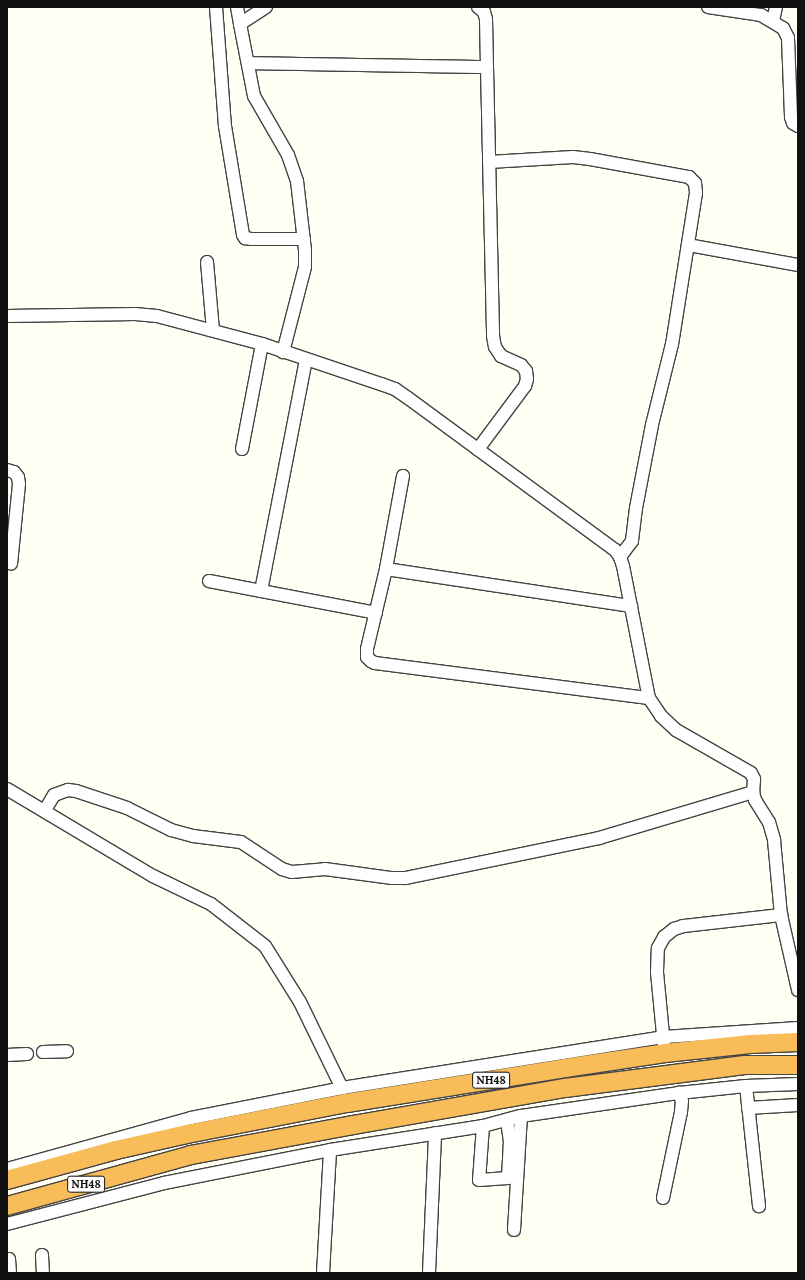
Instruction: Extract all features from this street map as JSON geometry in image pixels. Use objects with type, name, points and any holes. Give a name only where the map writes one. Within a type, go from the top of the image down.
[{"type":"highway","name":"NH48","points":[[7,1180],[116,1150],[187,1134],[664,1045],[798,1042]]},
{"type":"highway","name":"NH48","points":[[7,1206],[191,1155],[565,1088],[745,1065],[798,1065]]},
{"type":"street","points":[[216,7],[224,126],[243,235],[245,238],[251,239],[304,239]]},
{"type":"street","points":[[237,7],[253,92],[259,107],[294,168],[297,181],[304,239],[305,267],[284,352]]},
{"type":"street","points":[[240,24],[266,7]]},
{"type":"street","points":[[478,7],[484,12],[486,20],[493,336],[495,347],[501,356],[521,365],[526,371],[527,379],[525,386],[478,449]]},
{"type":"street","points":[[708,7],[761,16],[773,21],[783,28],[788,38],[791,117],[793,123],[798,126]]},
{"type":"street","points":[[773,21],[776,7]]},
{"type":"street","points":[[248,63],[487,67]]},
{"type":"street","points":[[489,162],[590,158],[689,177],[695,183],[696,193],[675,328],[652,425],[636,508],[632,541],[620,557]]},
{"type":"street","points":[[688,245],[798,265]]},
{"type":"street","points":[[207,262],[214,330]]},
{"type":"street","points":[[7,316],[136,314],[158,316],[262,344],[395,389],[615,550],[620,557],[632,606],[649,698],[661,716],[676,730],[751,773],[754,779],[753,792],[755,800],[769,822],[774,840],[781,915],[798,990]]},
{"type":"street","points":[[242,449],[262,344]]},
{"type":"street","points":[[261,591],[306,360]]},
{"type":"street","points":[[7,470],[14,472],[18,478],[19,484],[11,564]]},
{"type":"street","points":[[404,476],[367,657],[375,663],[649,698]]},
{"type":"street","points":[[386,569],[632,606]]},
{"type":"street","points":[[209,582],[376,613]]},
{"type":"street","points":[[7,789],[45,810],[153,876],[211,904],[265,946],[300,1002],[342,1088]]},
{"type":"street","points":[[45,810],[54,795],[68,790],[76,790],[127,808],[171,830],[193,836],[241,842],[282,869],[292,872],[325,869],[392,878],[406,878],[599,838],[753,792]]},
{"type":"street","points":[[664,1045],[657,959],[658,948],[669,932],[683,926],[781,915]]},
{"type":"street","points":[[7,1169],[178,1122],[342,1088],[798,1028]]},
{"type":"street","points":[[43,1052],[67,1051]]},
{"type":"street","points":[[7,1055],[27,1054]]},
{"type":"street","points":[[7,1224],[164,1183],[330,1150],[483,1126],[520,1116],[679,1092],[746,1086],[798,1084]]},
{"type":"street","points":[[746,1086],[759,1206]]},
{"type":"street","points":[[663,1198],[682,1101],[679,1092]]},
{"type":"street","points":[[748,1108],[798,1105]]},
{"type":"street","points":[[514,1230],[520,1116]]},
{"type":"street","points":[[483,1126],[479,1180],[508,1178],[510,1142],[507,1120]]},
{"type":"street","points":[[429,1273],[435,1133]]},
{"type":"street","points":[[323,1273],[330,1150]]},
{"type":"street","points":[[42,1256],[43,1273]]},
{"type":"street","points":[[9,1259],[10,1273]]}]
